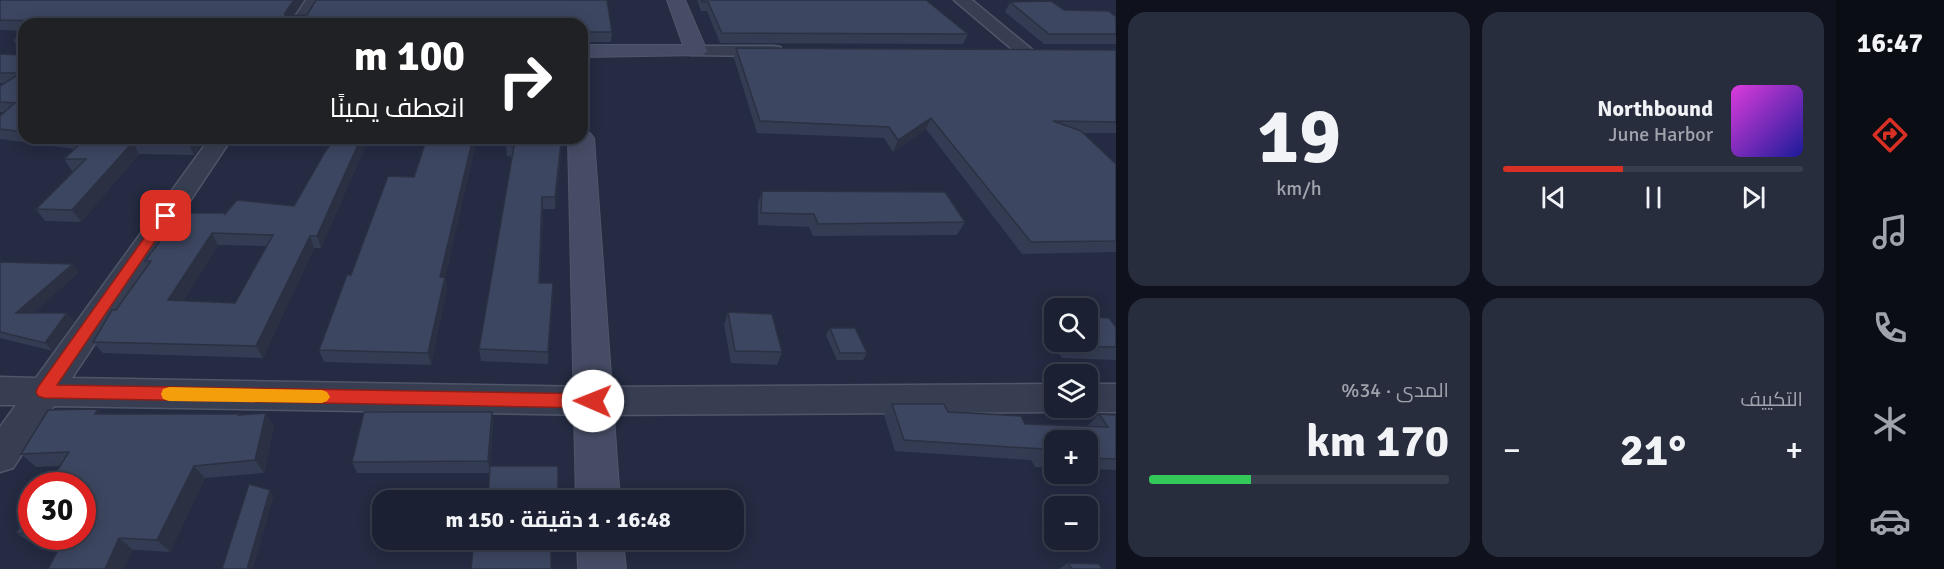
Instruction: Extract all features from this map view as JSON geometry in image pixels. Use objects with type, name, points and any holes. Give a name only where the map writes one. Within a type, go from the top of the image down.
[{"type":"street","points":[[303,18],[314,0]]},
{"type":"street","points":[[676,0],[696,51]]},
{"type":"street","points":[[962,0],[1026,52]]},
{"type":"street","points":[[588,51],[790,51]]},
{"type":"street","points":[[1002,52],[1048,52]]},
{"type":"street","points":[[0,456],[217,144]]},
{"type":"street","points":[[581,144],[597,490]]},
{"type":"street","points":[[0,391],[593,401],[1044,398]]},
{"type":"street","points":[[1098,398],[1116,398]]},
{"type":"street","points":[[601,550],[602,569]]},
{"type":"building","points":[[0,0],[294,0],[285,16],[307,15],[316,0],[607,0],[612,32],[588,32],[588,18],[18,18],[18,20],[0,20]]},
{"type":"building","points":[[702,0],[926,0],[968,34],[722,33],[708,2],[702,2]]},
{"type":"building","points":[[1051,1],[1064,10],[1109,11],[1116,17],[1116,34],[1049,34],[1010,2]]},
{"type":"building","points":[[736,48],[1116,50],[1116,122],[1053,121],[1081,131],[1116,164],[1116,241],[1031,242],[931,118],[898,140],[889,127],[760,121]]},
{"type":"building","points":[[0,54],[18,55],[18,73],[0,73]]},
{"type":"building","points":[[18,75],[18,131],[0,129],[0,116],[15,103],[0,102],[0,86]]},
{"type":"building","points":[[80,144],[131,144],[72,210],[36,209],[86,159],[64,159]]},
{"type":"building","points":[[331,144],[358,144],[317,236],[310,236],[256,346],[93,342],[112,310],[116,310],[151,261],[145,261],[181,213],[226,213],[237,200],[294,206]],"holes":[[[212,233],[273,235],[235,303],[168,300]]]},
{"type":"building","points":[[425,144],[472,144],[440,277],[445,277],[428,353],[319,350],[347,275],[351,275],[388,176],[414,177]]},
{"type":"building","points":[[561,144],[555,197],[542,197],[539,283],[553,283],[548,352],[479,349],[514,146],[506,145]]},
{"type":"building","points":[[762,191],[945,192],[965,222],[818,224],[814,214],[761,213]]},
{"type":"building","points":[[0,262],[73,264],[16,313],[67,313],[45,343],[0,332]]},
{"type":"building","points":[[728,312],[772,314],[782,352],[735,351]]},
{"type":"building","points":[[1098,317],[1109,318],[1116,327],[1116,347],[1098,347]]},
{"type":"building","points":[[830,328],[855,328],[867,353],[840,353]]},
{"type":"building","points":[[892,404],[944,404],[948,412],[1021,416],[1025,424],[1108,427],[1099,414],[1116,415],[1116,459],[1098,458],[1098,430],[1044,430],[1044,451],[904,440]]},
{"type":"building","points":[[98,409],[95,414],[239,415],[266,413],[255,460],[194,466],[157,540],[119,538],[105,569],[48,569],[58,550],[96,550],[96,472],[56,472],[69,452],[21,454],[48,410]]},
{"type":"building","points":[[364,412],[492,412],[488,461],[352,462]]},
{"type":"building","points":[[490,466],[558,466],[558,490],[489,490]]},
{"type":"building","points":[[249,484],[270,490],[247,569],[222,569]]},
{"type":"building","points":[[473,550],[551,550],[551,569],[471,569]]},
{"type":"building","points":[[1068,563],[1099,564],[1102,569],[1072,569]]},
{"type":"slow traffic","points":[[169,394],[322,397]]},
{"type":"route","points":[[166,216],[44,392],[593,401]]}]
